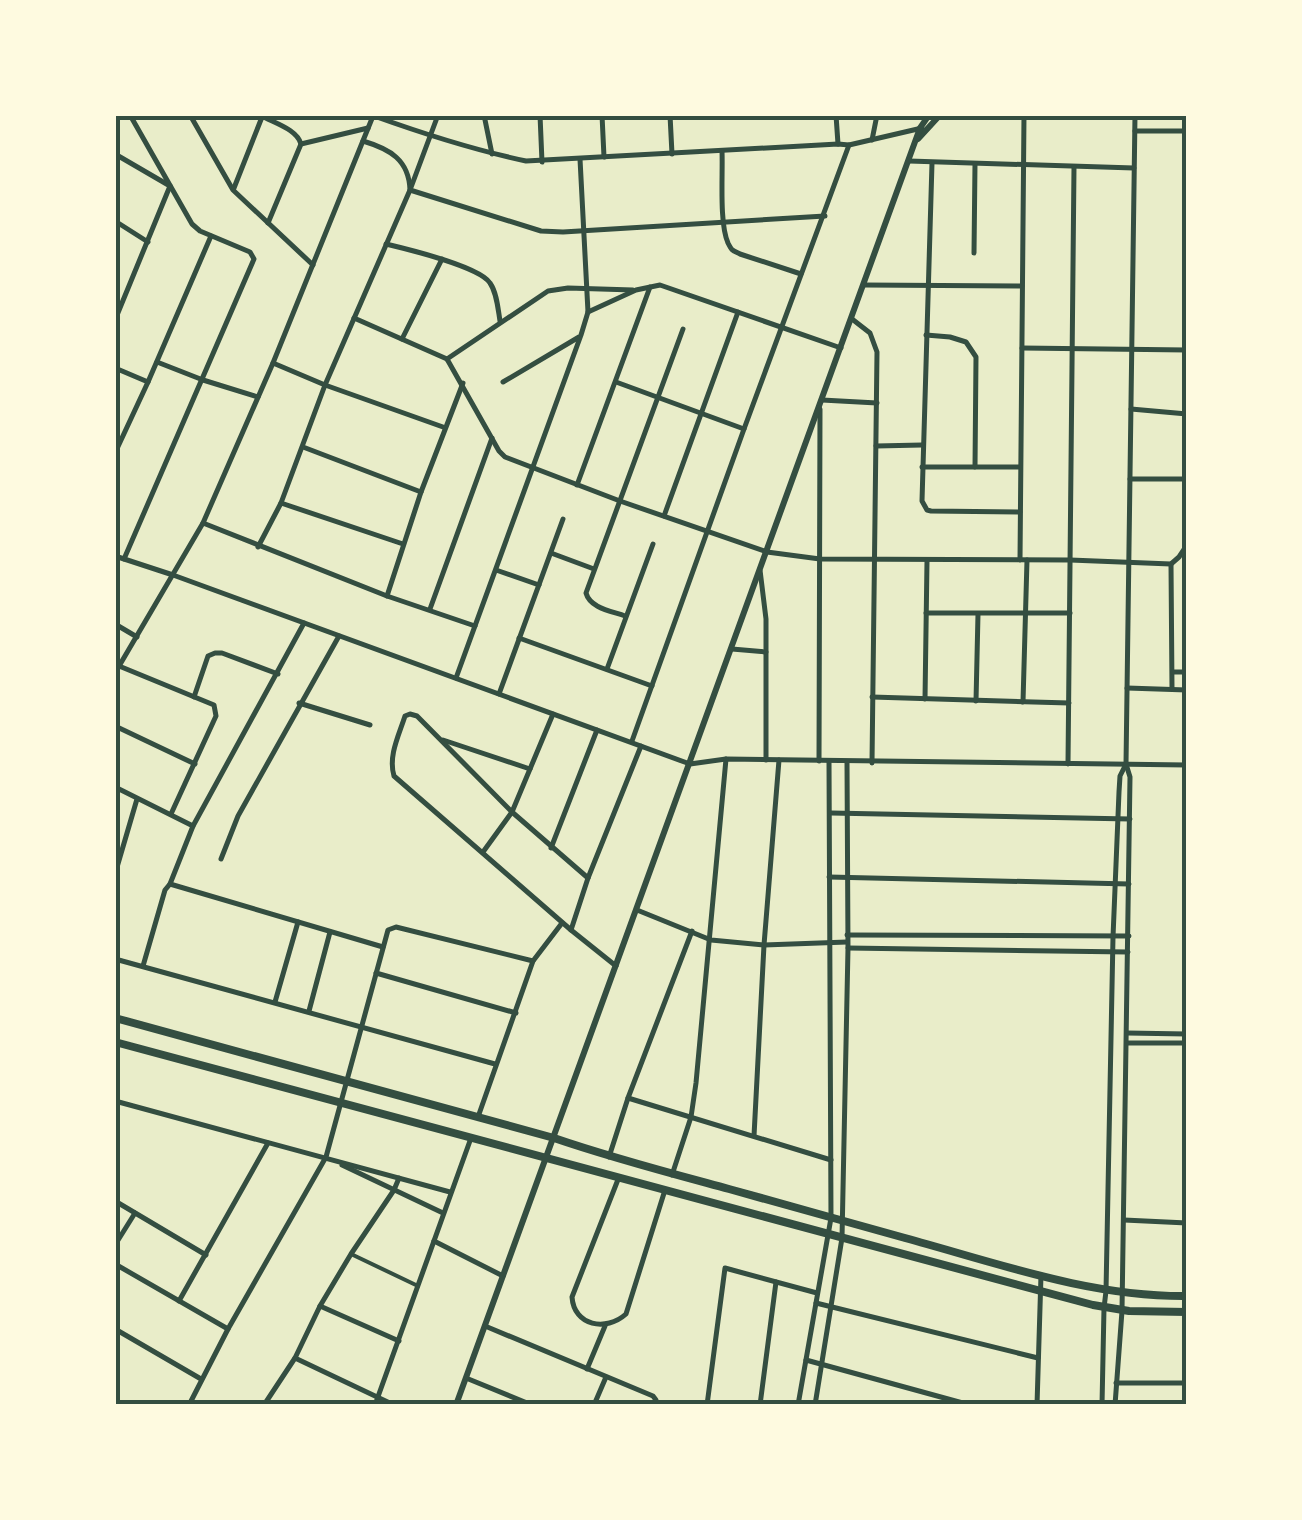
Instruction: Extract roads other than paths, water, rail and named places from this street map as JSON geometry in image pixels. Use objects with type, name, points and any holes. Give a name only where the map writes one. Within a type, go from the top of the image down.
[{"type":"main road","points":[[115,1018],[1040,1275],[1122,1294],[1187,1296]]},
{"type":"main road","points":[[115,1042],[1104,1308],[1187,1312]]},
{"type":"street","points":[[124,559],[254,260],[250,252],[192,224],[130,115]]},
{"type":"street","points":[[190,115],[233,190],[313,264]]},
{"type":"street","points":[[396,124],[400,115]]},
{"type":"street","points":[[258,547],[281,503],[325,385],[410,190],[438,115]]},
{"type":"street","points":[[484,115],[492,154]]},
{"type":"street","points":[[540,115],[542,162]]},
{"type":"street","points":[[602,115],[604,158]]},
{"type":"street","points":[[670,115],[672,154]]},
{"type":"street","points":[[836,115],[838,144]]},
{"type":"street","points":[[872,140],[877,115]]},
{"type":"street","points":[[456,1405],[920,128],[929,115]]},
{"type":"street","points":[[917,140],[940,115]]},
{"type":"street","points":[[1023,702],[1026,613],[1020,467],[1024,115]]},
{"type":"street","points":[[1116,1405],[1122,1310],[1127,1043],[1130,777],[1126,764],[1135,115]]},
{"type":"street","points":[[233,190],[261,116],[300,138],[302,144],[268,223]]},
{"type":"street","points":[[171,814],[216,712],[214,705],[117,670],[202,523],[273,364],[372,116],[492,154],[542,162],[849,146],[930,127]]},
{"type":"street","points":[[302,144],[368,128]]},
{"type":"street","points":[[1135,131],[1187,131]]},
{"type":"street","points":[[364,141],[400,159],[410,177],[410,190]]},
{"type":"street","points":[[632,742],[849,146]]},
{"type":"street","points":[[722,151],[724,221],[726,238],[733,250],[802,274]]},
{"type":"street","points":[[115,154],[170,186]]},
{"type":"street","points":[[456,678],[588,312],[580,160]]},
{"type":"street","points":[[909,162],[1134,168]]},
{"type":"street","points":[[932,163],[922,502],[931,511],[1020,512]]},
{"type":"street","points":[[974,254],[975,164]]},
{"type":"street","points":[[1068,764],[1074,167]]},
{"type":"street","points":[[115,320],[170,186]]},
{"type":"street","points":[[410,190],[540,230],[563,232],[825,216]]},
{"type":"street","points":[[115,221],[148,242]]},
{"type":"street","points":[[116,449],[211,236]]},
{"type":"street","points":[[386,244],[442,259],[484,276],[490,283],[500,322]]},
{"type":"street","points":[[402,340],[442,259]]},
{"type":"street","points":[[864,285],[1022,286]]},
{"type":"street","points":[[447,358],[548,290],[636,290],[665,286],[841,348]]},
{"type":"street","points":[[577,484],[650,288]]},
{"type":"street","points":[[588,312],[636,290]]},
{"type":"street","points":[[115,296],[123,301]]},
{"type":"street","points":[[664,516],[738,312]]},
{"type":"street","points":[[354,318],[447,358],[505,457],[767,552],[820,558],[1171,564],[1187,545]]},
{"type":"street","points":[[852,319],[870,332],[876,345],[872,763]]},
{"type":"street","points":[[625,616],[586,597],[682,328]]},
{"type":"street","points":[[926,335],[950,336],[966,342],[976,357],[975,467]]},
{"type":"street","points":[[503,382],[581,336]]},
{"type":"street","points":[[1022,348],[1187,350]]},
{"type":"street","points":[[157,362],[258,397]]},
{"type":"street","points":[[273,364],[444,428]]},
{"type":"street","points":[[115,368],[148,382]]},
{"type":"street","points":[[616,382],[744,429]]},
{"type":"street","points":[[387,596],[462,383]]},
{"type":"street","points":[[821,403],[877,403]]},
{"type":"street","points":[[820,760],[821,403]]},
{"type":"street","points":[[1131,410],[1187,414]]},
{"type":"street","points":[[430,609],[492,438]]},
{"type":"street","points":[[876,446],[922,445]]},
{"type":"street","points":[[303,447],[422,492]]},
{"type":"street","points":[[922,467],[1020,467]]},
{"type":"street","points":[[1130,479],[1187,479]]},
{"type":"street","points":[[281,503],[403,544]]},
{"type":"street","points":[[499,694],[563,518]]},
{"type":"street","points":[[202,523],[387,596],[476,626]]},
{"type":"street","points":[[607,670],[653,544]]},
{"type":"street","points":[[550,552],[594,569]]},
{"type":"street","points":[[115,556],[690,764],[820,760],[1187,765]]},
{"type":"street","points":[[925,699],[927,561]]},
{"type":"street","points":[[1171,564],[1172,689]]},
{"type":"street","points":[[496,570],[539,585]]},
{"type":"street","points":[[760,570],[766,619],[766,760]]},
{"type":"street","points":[[926,613],[1070,613]]},
{"type":"street","points":[[976,702],[978,614]]},
{"type":"street","points":[[143,967],[165,890],[193,826],[304,623]]},
{"type":"street","points":[[115,624],[137,637]]},
{"type":"street","points":[[221,859],[238,816],[339,636]]},
{"type":"street","points":[[519,638],[652,686]]},
{"type":"street","points":[[732,649],[766,652]]},
{"type":"street","points":[[194,697],[208,656],[214,652],[278,674]]},
{"type":"street","points":[[1173,672],[1187,672]]},
{"type":"street","points":[[1127,688],[1187,690]]},
{"type":"street","points":[[872,697],[1069,703]]},
{"type":"street","points":[[300,703],[370,725]]},
{"type":"street","points":[[483,852],[512,812],[553,714]]},
{"type":"street","points":[[588,878],[512,812],[417,716],[406,715],[392,758],[392,771],[404,786],[616,966]]},
{"type":"street","points":[[115,726],[194,764]]},
{"type":"street","points":[[551,848],[597,730]]},
{"type":"street","points":[[439,738],[530,769]]},
{"type":"street","points":[[571,930],[641,746]]},
{"type":"street","points":[[672,1175],[690,1117],[702,1034],[726,760]]},
{"type":"street","points":[[754,1136],[779,760]]},
{"type":"street","points":[[798,1405],[831,1218],[829,761]]},
{"type":"street","points":[[815,1405],[842,1238],[847,762]]},
{"type":"street","points":[[1102,1405],[1113,937],[1120,776],[1126,764]]},
{"type":"street","points":[[116,790],[193,826]]},
{"type":"street","points":[[115,874],[137,799]]},
{"type":"street","points":[[831,814],[1130,819]]},
{"type":"street","points":[[828,877],[1129,884]]},
{"type":"street","points":[[170,884],[384,947]]},
{"type":"street","points":[[636,910],[711,940],[764,946],[1128,936]]},
{"type":"street","points":[[275,1002],[298,922]]},
{"type":"street","points":[[478,1117],[533,961],[562,922]]},
{"type":"street","points":[[189,1405],[326,1157],[388,930],[396,927],[533,961]]},
{"type":"street","points":[[609,1157],[692,931]]},
{"type":"street","points":[[309,1012],[330,932]]},
{"type":"street","points":[[847,941],[1128,952]]},
{"type":"street","points":[[115,959],[495,1064]]},
{"type":"street","points":[[376,973],[516,1013]]},
{"type":"street","points":[[1127,1033],[1187,1034]]},
{"type":"street","points":[[1127,1043],[1187,1043]]},
{"type":"street","points":[[628,1098],[831,1160]]},
{"type":"street","points":[[115,1101],[450,1192]]},
{"type":"street","points":[[376,1401],[471,1138]]},
{"type":"street","points":[[180,1301],[268,1142]]},
{"type":"street","points":[[326,1157],[443,1213]]},
{"type":"street","points":[[619,1176],[572,1297],[579,1317],[605,1326],[626,1314],[666,1190]]},
{"type":"street","points":[[264,1405],[399,1178]]},
{"type":"street","points":[[115,1201],[206,1255]]},
{"type":"street","points":[[115,1245],[135,1213]]},
{"type":"street","points":[[1124,1220],[1187,1223],[1187,1219]]},
{"type":"street","points":[[434,1242],[503,1276]]},
{"type":"street","points":[[351,1254],[418,1286]]},
{"type":"street","points":[[115,1264],[228,1330]]},
{"type":"street","points":[[707,1405],[725,1268],[818,1293]]},
{"type":"street","points":[[1036,1405],[1040,1275]]},
{"type":"street","points":[[760,1405],[776,1282]]},
{"type":"street","points":[[816,1304],[1038,1358]]},
{"type":"street","points":[[320,1306],[399,1341]]},
{"type":"street","points":[[485,1326],[652,1396],[656,1400],[654,1405]]},
{"type":"street","points":[[587,1370],[605,1326]]},
{"type":"street","points":[[115,1329],[201,1379]]},
{"type":"street","points":[[294,1358],[376,1401],[394,1405]]},
{"type":"street","points":[[806,1360],[970,1405]]},
{"type":"street","points":[[594,1405],[606,1377]]},
{"type":"street","points":[[466,1378],[532,1405]]},
{"type":"street","points":[[1116,1383],[1187,1383]]}]
